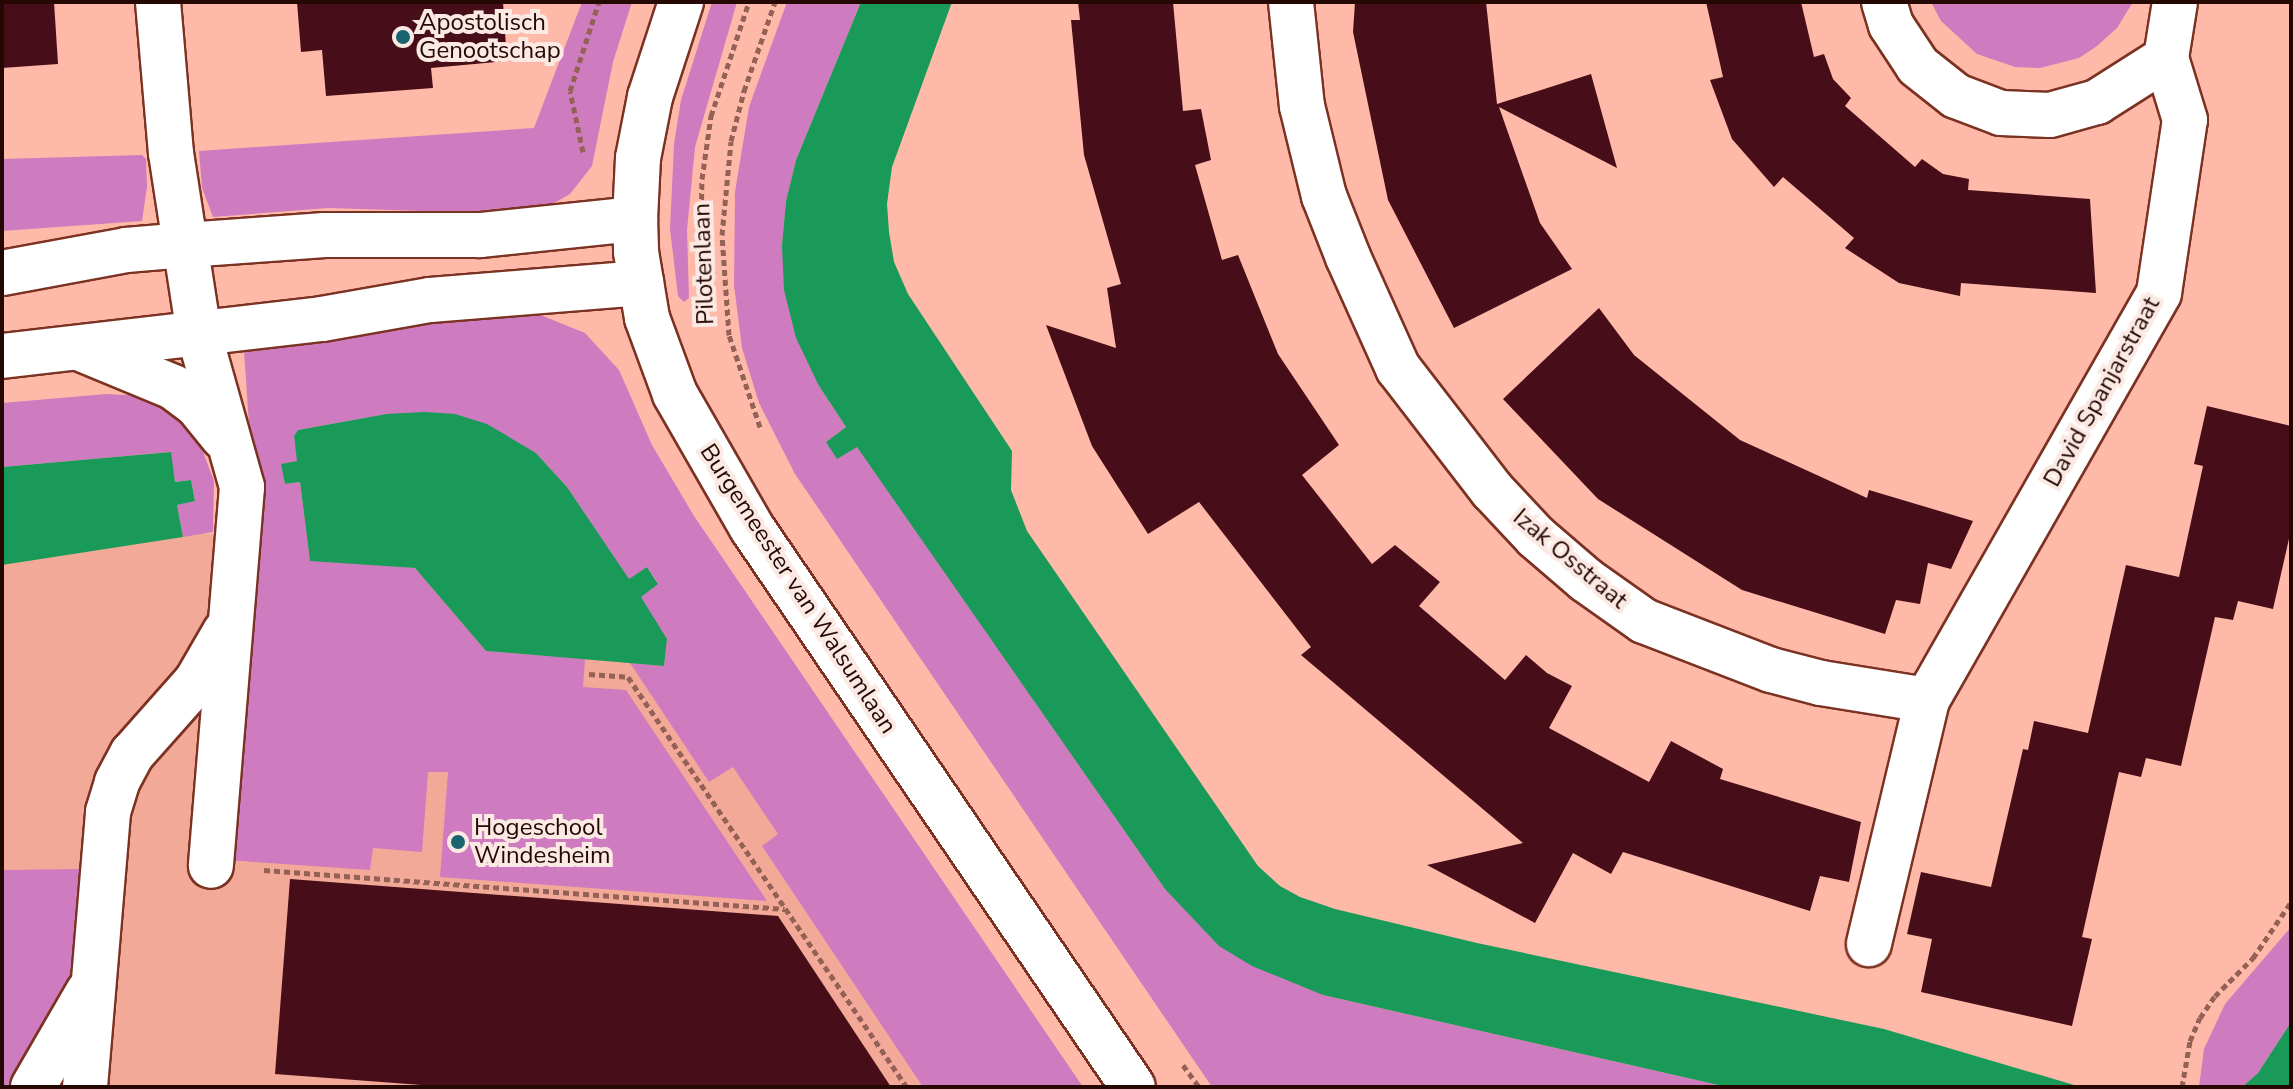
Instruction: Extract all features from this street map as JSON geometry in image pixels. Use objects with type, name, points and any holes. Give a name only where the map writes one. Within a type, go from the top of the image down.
[{"type":"street","points":[[158,2],[171,153],[199,334],[242,487],[211,866]]},
{"type":"street","points":[[2,356],[322,319],[430,300],[641,283],[635,219],[638,158],[650,97],[681,2]]},
{"type":"street","name":"Izak Osstraat","points":[[1291,2],[1302,106],[1324,196],[1348,257],[1398,368],[1492,490],[1536,537],[1586,580],[1644,621],[1771,670],[1821,683],[1927,700]]},
{"type":"street","points":[[1884,2],[1891,25],[1918,66],[1956,96],[2001,113],[2050,115],[2097,102],[2166,58]]},
{"type":"street","name":"David Spanjarstraat","points":[[1927,700],[2159,293],[2185,120],[2166,58],[2175,2]]},
{"type":"street","points":[[2,273],[126,250],[325,235],[480,235],[635,219]]},
{"type":"street","name":"Burgemeester van Walsumlaan","points":[[641,283],[647,318],[675,394],[752,528],[1133,1087]]},
{"type":"street","points":[[79,348],[173,387],[215,423],[230,449]]},
{"type":"street","points":[[85,1087],[103,849],[108,812],[117,782],[132,754],[204,671],[231,619]]},
{"type":"street","points":[[1869,944],[1927,700]]},
{"type":"street","points":[[46,1075],[94,983]]},
{"type":"path","name":"Pilotenlaan","points":[[700,303],[701,193],[711,116],[749,2]]},
{"type":"path","points":[[763,432],[741,379],[729,335],[722,235],[731,141],[744,91],[775,2]]},
{"type":"path","points":[[589,674],[628,677],[907,1087]]},
{"type":"path","points":[[211,866],[785,909]]},
{"type":"path","points":[[2182,1087],[2190,1041],[2200,1018],[2215,996],[2253,958],[2291,902]]},
{"type":"path","points":[[1181,1061],[1199,1087]]},
{"type":"shaded area","points":[[582,2],[632,2],[613,62],[592,166],[570,194],[551,205],[515,214],[328,208],[213,217],[202,188],[199,151],[534,128]]},
{"type":"shaded area","points":[[712,2],[737,2],[695,147],[687,230],[689,298],[684,302],[678,296],[670,229],[674,144],[681,100]]},
{"type":"shaded area","points":[[787,2],[861,2],[796,160],[786,201],[782,245],[819,386],[846,427],[826,442],[857,446],[1165,889],[1323,995],[1727,1087],[1212,1087],[795,474],[759,403],[742,348],[734,285],[735,192],[749,107]]},
{"type":"shaded area","points":[[861,2],[952,2],[892,167],[887,204],[889,232],[894,262],[908,294],[1012,451],[1011,490],[1027,531],[1258,866],[1280,886],[1300,897],[1335,909],[1477,943],[1884,1029],[2081,1087],[1727,1087],[1323,995],[1252,966],[1219,946],[1165,889],[857,447],[837,459],[826,442],[846,427],[819,386],[796,338],[784,290],[782,245],[786,201],[796,160]]},
{"type":"shaded area","points":[[1931,2],[2133,2],[2117,28],[2097,46],[2079,58],[2040,68],[2015,67],[1977,54],[1941,21]]},
{"type":"shaded area","points":[[142,155],[146,159],[147,187],[142,221],[2,231],[2,159]]},
{"type":"shaded area","points":[[518,313],[543,316],[585,333],[619,370],[652,445],[694,516],[1083,1087],[923,1087],[762,846],[778,834],[733,767],[709,782],[630,663],[664,666],[667,639],[640,597],[658,583],[647,567],[629,580],[567,487],[536,453],[455,414],[386,414],[298,430],[294,436],[298,461],[282,464],[285,484],[300,482],[310,560],[415,568],[486,651],[585,659],[583,687],[626,690],[767,901],[440,877],[448,772],[428,772],[422,852],[373,848],[370,870],[226,860],[253,483],[244,351],[407,318]]},
{"type":"shaded area","points":[[106,394],[144,396],[163,404],[189,427],[200,444],[214,481],[213,532],[183,537],[177,505],[195,500],[191,480],[175,482],[170,452],[2,467],[2,403]]},
{"type":"shaded area","points":[[386,414],[455,414],[487,424],[536,453],[567,487],[629,579],[647,567],[658,584],[641,597],[667,639],[664,666],[486,651],[415,568],[310,561],[300,482],[285,484],[281,464],[297,461],[294,436],[298,430]]},
{"type":"shaded area","points":[[171,452],[175,482],[191,480],[195,501],[177,505],[183,537],[2,565],[2,467]]},
{"type":"shaded area","name":"Hogeschool Windesheim","points":[[323,533],[626,597],[712,549],[1082,1087],[2,1087],[2,560],[172,534]]},
{"type":"shaded area","points":[[82,869],[73,979],[13,1087],[2,1087],[2,870]]},
{"type":"shaded area","points":[[2291,927],[2291,1022],[2258,1073],[2242,1087],[2199,1087],[2204,1049],[2225,1004]]},
{"type":"shaded area","points":[[2291,1022],[2291,1087],[2242,1087],[2258,1073]]},
{"type":"building","points":[[2,2],[54,2],[58,64],[2,68]]},
{"type":"building","name":"Apostolisch Genootschap","points":[[297,2],[503,2],[507,61],[431,68],[433,88],[326,96],[322,50],[301,52]]},
{"type":"building","points":[[1078,2],[1173,2],[1183,111],[1201,109],[1211,160],[1195,165],[1222,260],[1238,255],[1278,354],[1339,445],[1302,475],[1372,564],[1395,545],[1440,582],[1419,606],[1505,680],[1526,655],[1547,673],[1572,686],[1549,728],[1649,782],[1671,741],[1723,769],[1720,779],[1861,822],[1849,882],[1820,876],[1810,911],[1623,852],[1611,874],[1573,853],[1535,923],[1427,865],[1523,843],[1301,655],[1311,647],[1199,502],[1148,534],[1092,446],[1046,325],[1116,348],[1107,288],[1121,284],[1084,155],[1071,20],[1080,20]]},
{"type":"building","points":[[1355,2],[1486,2],[1497,104],[1591,74],[1617,168],[1499,107],[1540,223],[1572,269],[1454,328],[1388,200],[1353,32]]},
{"type":"building","points":[[1706,2],[1801,2],[1814,57],[1824,54],[1833,79],[1851,98],[1845,106],[1915,167],[1922,159],[1943,174],[1969,179],[1968,190],[2090,199],[2096,293],[1961,283],[1960,296],[1899,283],[1845,248],[1854,238],[1783,177],[1774,187],[1732,139],[1710,80],[1723,77]]},
{"type":"building","points":[[1599,308],[1634,355],[1740,440],[1867,498],[1869,490],[1973,521],[1951,569],[1928,563],[1920,604],[1896,600],[1885,634],[1742,590],[1598,499],[1503,399]]},
{"type":"building","points":[[2207,406],[2291,426],[2291,530],[2273,609],[2238,601],[2233,620],[2215,617],[2181,766],[2146,758],[2141,777],[2119,772],[2082,937],[2092,939],[2072,1026],[1921,992],[1932,939],[1907,934],[1921,872],[1991,887],[2023,749],[2028,750],[2034,721],[2088,733],[2126,565],[2179,577],[2203,466],[2194,464]]},
{"type":"building","points":[[290,879],[778,916],[891,1087],[448,1087],[275,1074]]},
{"type":"place","name":"Apostolisch Genootschap","points":[[403,37]]},
{"type":"place","name":"Hogeschool Windesheim","points":[[458,842]]}]
